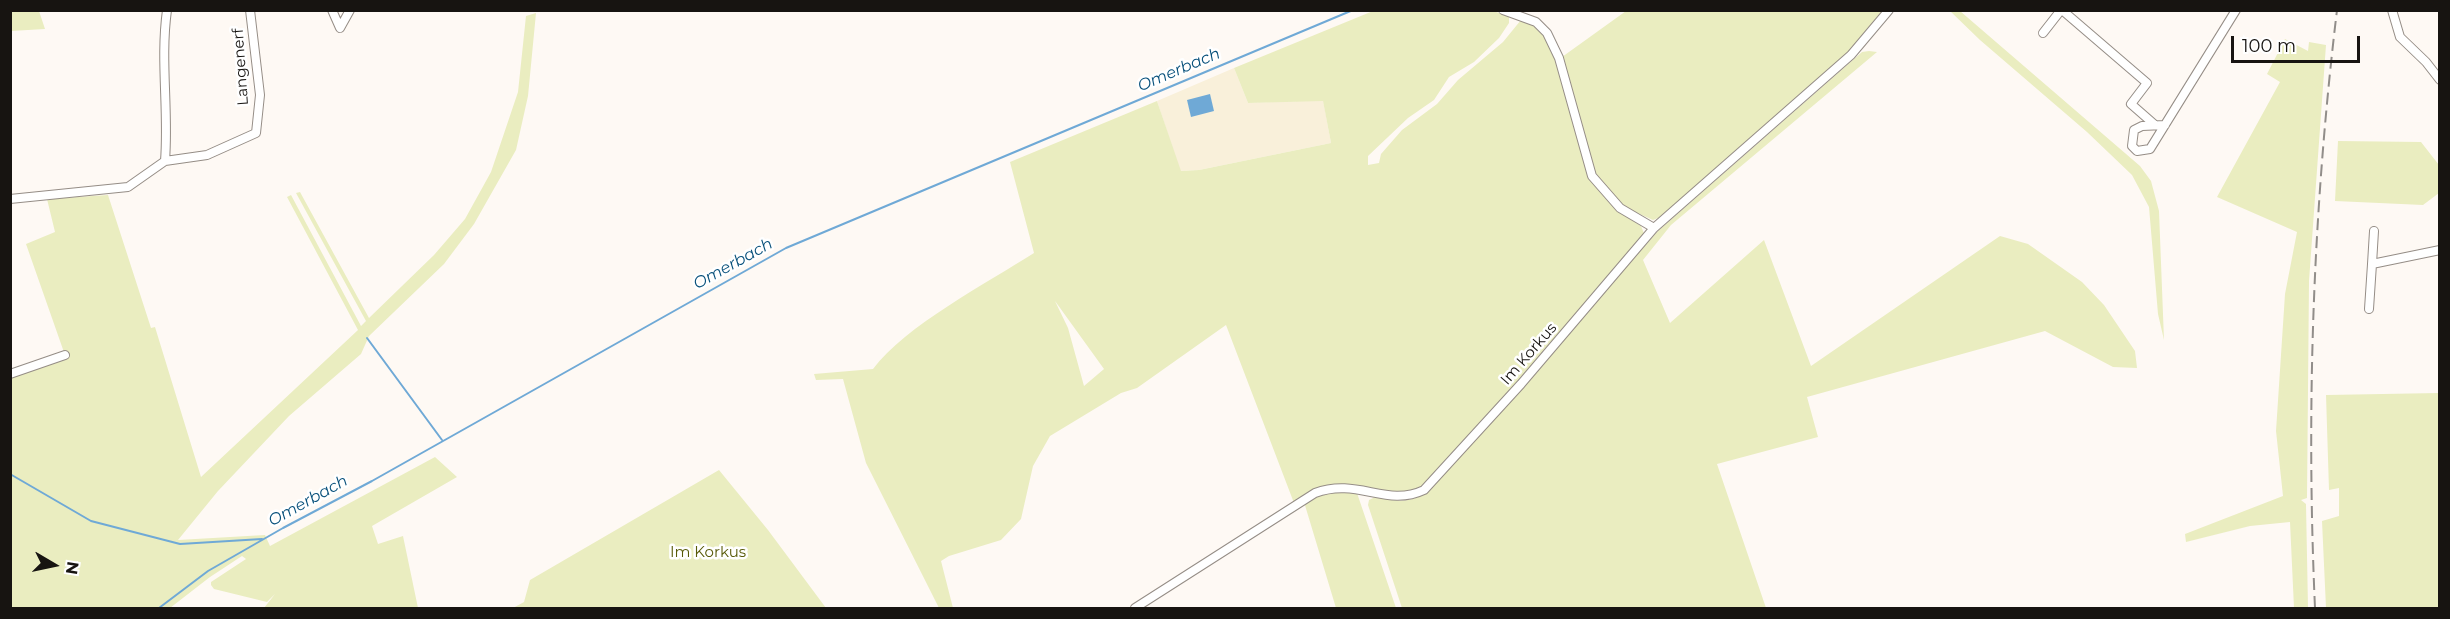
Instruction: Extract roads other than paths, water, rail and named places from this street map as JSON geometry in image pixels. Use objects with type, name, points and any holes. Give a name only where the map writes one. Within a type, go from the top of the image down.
[{"type":"street","points":[[10,199],[129,187],[165,161],[166,122],[162,69],[167,10]]},
{"type":"street","name":"Langenerf","points":[[165,161],[207,155],[256,133],[260,95],[250,10]]},
{"type":"street","points":[[332,10],[340,28],[350,10]]},
{"type":"street","points":[[1503,10],[1536,22],[1547,33],[1559,58],[1592,176],[1620,208],[1654,228]]},
{"type":"street","name":"Im Korkus","points":[[1135,609],[1315,493],[1343,486],[1400,496],[1412,495],[1424,490],[1521,384],[1642,246],[1654,228],[1851,55],[1889,10]]},
{"type":"street","points":[[2043,33],[2062,10],[2147,83],[2131,104],[2155,125]]},
{"type":"street","points":[[2164,125],[2134,130],[2132,146],[2137,151],[2150,149],[2236,10]]},
{"type":"street","points":[[2392,10],[2400,37],[2426,62],[2439,80]]},
{"type":"street","points":[[2369,309],[2374,231]]},
{"type":"street","points":[[2372,264],[2439,250]]},
{"type":"street","points":[[10,374],[65,355]]},
{"type":"water","points":[[1210,94],[1214,111],[1191,117],[1187,100]]},
{"type":"waterway","name":"Omerbach","points":[[159,608],[208,571],[786,248],[1353,10]]},
{"type":"waterway","points":[[367,338],[442,440]]},
{"type":"waterway","points":[[10,474],[91,521],[180,544],[262,539]]},
{"type":"railway","points":[[2315,608],[2311,459],[2314,309],[2322,159],[2337,10]]}]
